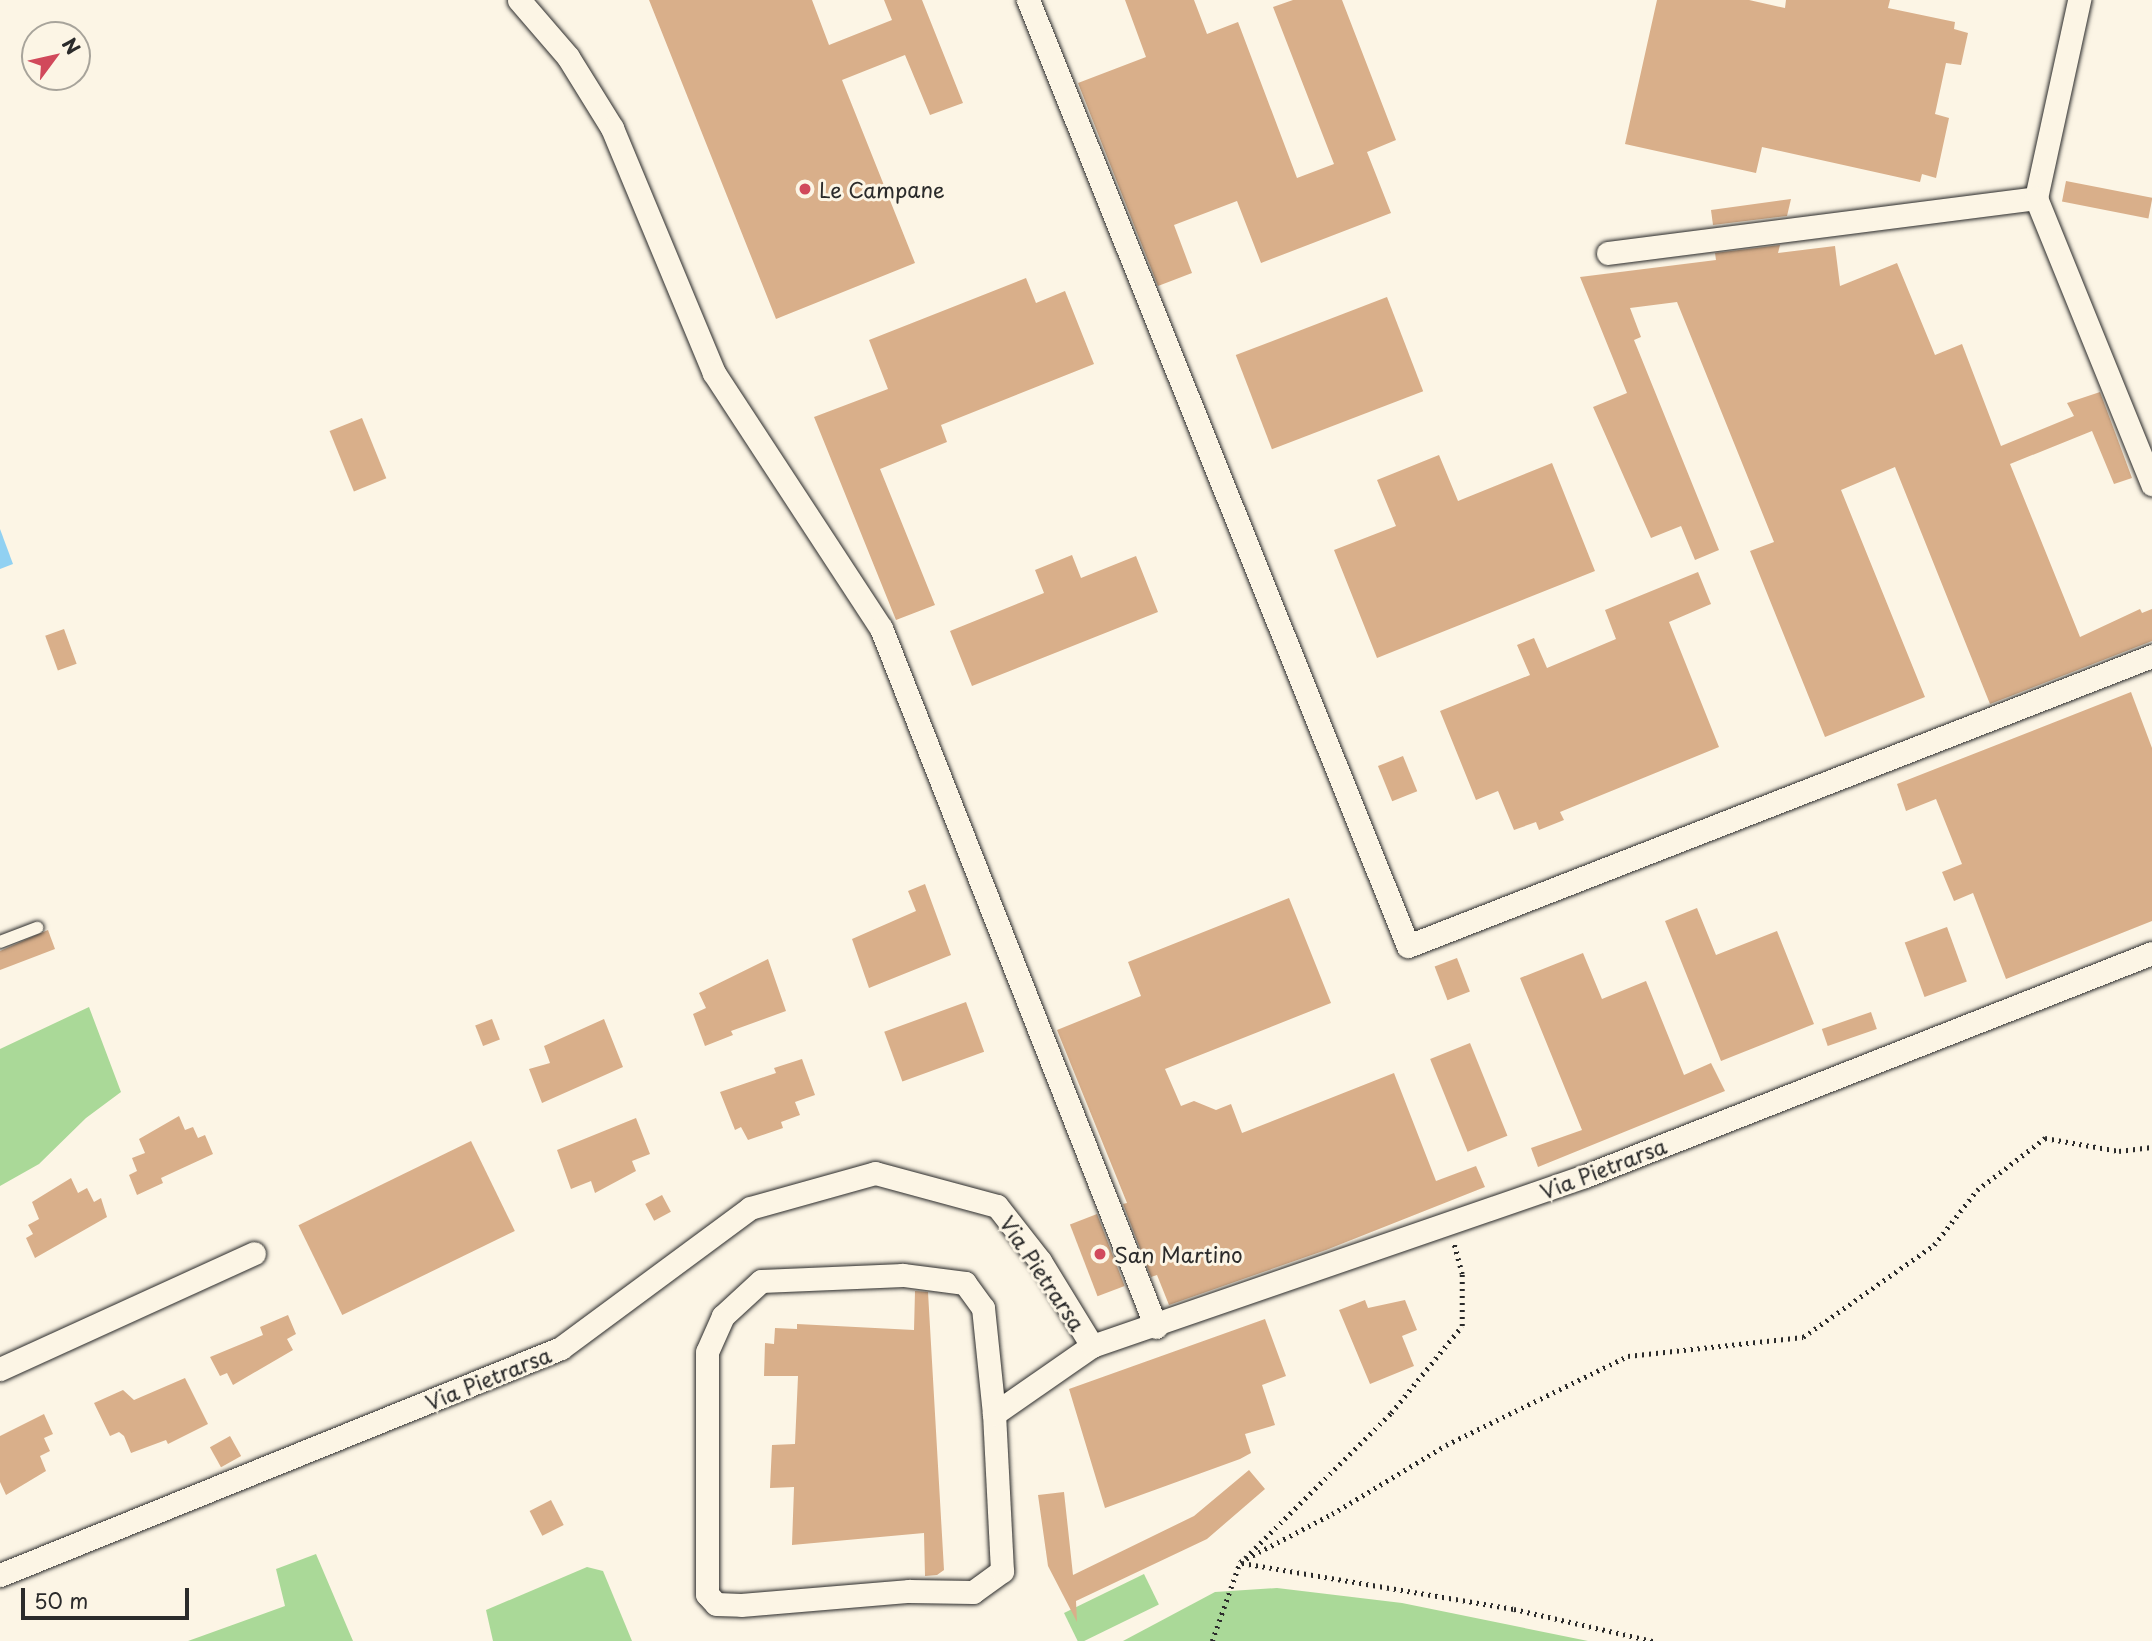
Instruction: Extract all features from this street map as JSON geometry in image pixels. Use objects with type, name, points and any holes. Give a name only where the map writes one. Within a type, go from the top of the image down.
[{"type":"street","points":[[520,0],[568,58],[612,128],[714,373],[881,628],[1156,1327]]},
{"type":"street","points":[[1028,0],[1408,946],[2152,656]]},
{"type":"street","points":[[2079,0],[2036,198],[2152,484]]},
{"type":"street","points":[[1608,253],[2036,198]]},
{"type":"street","name":"Via Pietrarsa","points":[[0,1575],[561,1348],[750,1208],[875,1173],[997,1206],[1040,1261],[1092,1346],[1156,1327],[1585,1176],[2152,953]]},
{"type":"street","points":[[0,1369],[254,1253]]},
{"type":"street","points":[[903,1275],[965,1283],[984,1308],[994,1414],[1002,1571],[973,1592],[909,1591],[741,1605],[716,1604],[707,1594],[707,1352],[723,1316],[761,1281],[903,1275]]},
{"type":"street","points":[[994,1414],[1092,1346]]},
{"type":"lane","points":[[0,942],[37,928]]},
{"type":"path","points":[[1240,1563],[1332,1514],[1446,1445],[1628,1356],[1802,1337],[1934,1245],[1978,1190],[2045,1138],[2119,1151],[2152,1147]]},
{"type":"path","points":[[1212,1641],[1240,1563],[1391,1413],[1462,1326],[1462,1274],[1448,1223]]},
{"type":"path","points":[[1240,1563],[1514,1609],[1653,1641]]},
{"type":"green space","points":[[89,1007],[121,1092],[86,1118],[39,1164],[0,1186],[0,1049]]},
{"type":"green space","points":[[316,1554],[353,1641],[188,1641],[285,1606],[276,1569]]},
{"type":"green space","points":[[587,1567],[603,1571],[632,1641],[493,1641],[486,1610]]},
{"type":"green space","points":[[1144,1574],[1159,1605],[1084,1641],[1078,1641],[1064,1613]]},
{"type":"green space","points":[[1277,1588],[1402,1603],[1588,1641],[1123,1641],[1215,1592]]},
{"type":"water","points":[[0,529],[13,564],[0,569]]},
{"type":"building","name":"Le Campane","points":[[649,0],[812,0],[829,45],[892,20],[884,0],[922,0],[963,103],[930,115],[905,55],[842,80],[915,263],[776,319]]},
{"type":"building","points":[[1125,0],[1194,0],[1207,34],[1238,22],[1297,178],[1334,164],[1273,7],[1293,0],[1342,0],[1396,140],[1367,152],[1391,213],[1261,263],[1237,201],[1174,225],[1192,273],[1158,286],[1078,83],[1146,57]]},
{"type":"building","points":[[1657,0],[1749,0],[1785,8],[1786,0],[1890,0],[1888,8],[1955,22],[1954,29],[1968,33],[1961,65],[1946,63],[1935,114],[1949,118],[1936,178],[1922,174],[1920,182],[1762,147],[1756,173],[1625,144]]},
{"type":"building","points":[[2066,181],[2152,198],[2148,218],[2062,202]]},
{"type":"building","points":[[1791,199],[1787,216],[1713,225],[1711,210]]},
{"type":"building","points":[[1780,245],[1778,253],[1835,246],[1840,286],[1897,263],[1935,355],[1962,344],[2001,446],[2074,416],[2067,403],[2100,392],[2132,478],[2114,484],[2092,431],[2010,464],[2080,637],[2140,609],[2142,613],[2152,609],[2152,641],[1990,704],[1895,467],[1841,490],[1925,697],[1825,737],[1750,551],[1774,542],[1677,302],[1630,308],[1641,337],[1634,340],[1719,550],[1695,560],[1681,526],[1651,538],[1593,407],[1627,393],[1580,277],[1716,260],[1715,253]]},
{"type":"building","points":[[1026,278],[1036,303],[1065,291],[1094,364],[941,425],[947,442],[880,469],[935,605],[896,620],[814,417],[888,389],[869,340]]},
{"type":"building","points":[[1387,297],[1423,391],[1272,449],[1236,355]]},
{"type":"building","points":[[362,418],[386,478],[354,491],[330,431]]},
{"type":"building","points":[[1439,455],[1458,501],[1552,463],[1595,571],[1377,658],[1334,550],[1396,526],[1377,480]]},
{"type":"building","points":[[1072,555],[1081,578],[1136,556],[1158,612],[972,686],[950,631],[1044,593],[1035,570]]},
{"type":"building","points":[[1698,572],[1711,604],[1669,622],[1719,747],[1560,812],[1564,820],[1539,830],[1536,822],[1514,830],[1498,791],[1476,800],[1440,711],[1530,675],[1517,645],[1534,638],[1547,668],[1616,639],[1605,610]]},
{"type":"building","points":[[64,629],[77,664],[58,671],[45,636]]},
{"type":"building","points":[[2131,692],[2152,748],[2152,921],[2006,979],[1973,893],[1954,901],[1942,872],[1962,864],[1936,799],[1906,811],[1897,784]]},
{"type":"building","points":[[1403,756],[1417,791],[1392,801],[1378,766]]},
{"type":"building","points":[[925,884],[951,955],[869,988],[852,939],[916,911],[908,891]]},
{"type":"building","points":[[1289,898],[1331,1003],[1165,1069],[1181,1106],[1194,1101],[1216,1110],[1231,1104],[1242,1133],[1394,1073],[1436,1181],[1476,1166],[1485,1187],[1326,1250],[1169,1305],[1157,1275],[1151,1277],[1123,1204],[1127,1203],[1057,1030],[1141,996],[1128,962]]},
{"type":"building","points":[[1697,908],[1716,955],[1777,931],[1814,1024],[1721,1061],[1665,921]]},
{"type":"building","points":[[1947,927],[1967,982],[1925,997],[1905,942]]},
{"type":"building","points":[[48,930],[55,949],[0,970],[0,951]]},
{"type":"building","points":[[1583,953],[1602,999],[1646,981],[1684,1075],[1711,1063],[1725,1091],[1538,1167],[1531,1148],[1582,1130],[1520,978]]},
{"type":"building","points":[[1457,958],[1470,992],[1447,1000],[1435,967]]},
{"type":"building","points":[[768,959],[786,1011],[731,1031],[733,1035],[705,1046],[693,1014],[706,1008],[699,993]]},
{"type":"building","points":[[966,1002],[984,1052],[902,1082],[884,1032]]},
{"type":"building","points":[[1871,1012],[1877,1029],[1828,1046],[1822,1029]]},
{"type":"building","points":[[492,1019],[500,1040],[483,1046],[475,1025]]},
{"type":"building","points":[[604,1019],[623,1067],[542,1103],[529,1069],[550,1063],[544,1046]]},
{"type":"building","points":[[1470,1043],[1507,1136],[1468,1152],[1430,1059]]},
{"type":"building","points":[[802,1059],[815,1095],[795,1102],[800,1115],[781,1122],[783,1128],[748,1140],[741,1127],[735,1130],[720,1092],[776,1073],[774,1068]]},
{"type":"building","points":[[179,1116],[185,1130],[193,1127],[198,1138],[205,1135],[213,1154],[161,1178],[163,1183],[137,1195],[129,1175],[137,1171],[132,1158],[145,1153],[139,1139]]},
{"type":"building","points":[[636,1118],[650,1154],[632,1161],[636,1171],[595,1193],[591,1181],[571,1189],[557,1150]]},
{"type":"building","points":[[471,1141],[515,1231],[342,1315],[298,1225]]},
{"type":"building","points":[[71,1178],[78,1193],[87,1188],[94,1202],[101,1198],[107,1217],[35,1258],[26,1238],[33,1234],[28,1225],[39,1219],[32,1202]]},
{"type":"building","points":[[662,1195],[671,1212],[654,1221],[645,1204]]},
{"type":"building","name":"San Martino","points":[[1097,1214],[1125,1286],[1098,1296],[1070,1224]]},
{"type":"building","points":[[915,1291],[928,1292],[944,1570],[937,1575],[925,1576],[924,1533],[792,1545],[794,1487],[770,1488],[772,1445],[795,1444],[798,1376],[764,1376],[765,1343],[774,1344],[775,1328],[797,1329],[797,1324],[914,1330]]},
{"type":"building","points":[[1365,1300],[1368,1308],[1405,1300],[1417,1330],[1402,1336],[1414,1366],[1370,1384],[1339,1310]]},
{"type":"building","points":[[288,1315],[296,1334],[287,1339],[293,1350],[233,1385],[227,1373],[220,1376],[210,1357],[263,1335],[260,1327]]},
{"type":"building","points":[[1265,1319],[1286,1376],[1262,1385],[1275,1425],[1245,1434],[1251,1453],[1240,1459],[1105,1508],[1069,1389]]},
{"type":"building","points":[[185,1378],[208,1424],[168,1444],[166,1440],[131,1453],[124,1436],[119,1432],[110,1436],[94,1403],[123,1390],[134,1400]]},
{"type":"building","points":[[44,1414],[53,1434],[44,1438],[50,1451],[40,1456],[46,1471],[6,1495],[0,1482],[0,1436]]},
{"type":"building","points":[[230,1436],[241,1456],[221,1467],[210,1447]]},
{"type":"building","points":[[1249,1470],[1265,1489],[1207,1539],[1076,1601],[1077,1622],[1048,1566],[1038,1495],[1064,1492],[1073,1575],[1194,1516]]},
{"type":"building","points":[[551,1500],[564,1525],[542,1536],[530,1511]]},
{"type":"place","name":"Le Campane","points":[[805,189]]},
{"type":"place","name":"San Martino","points":[[1100,1254]]}]
